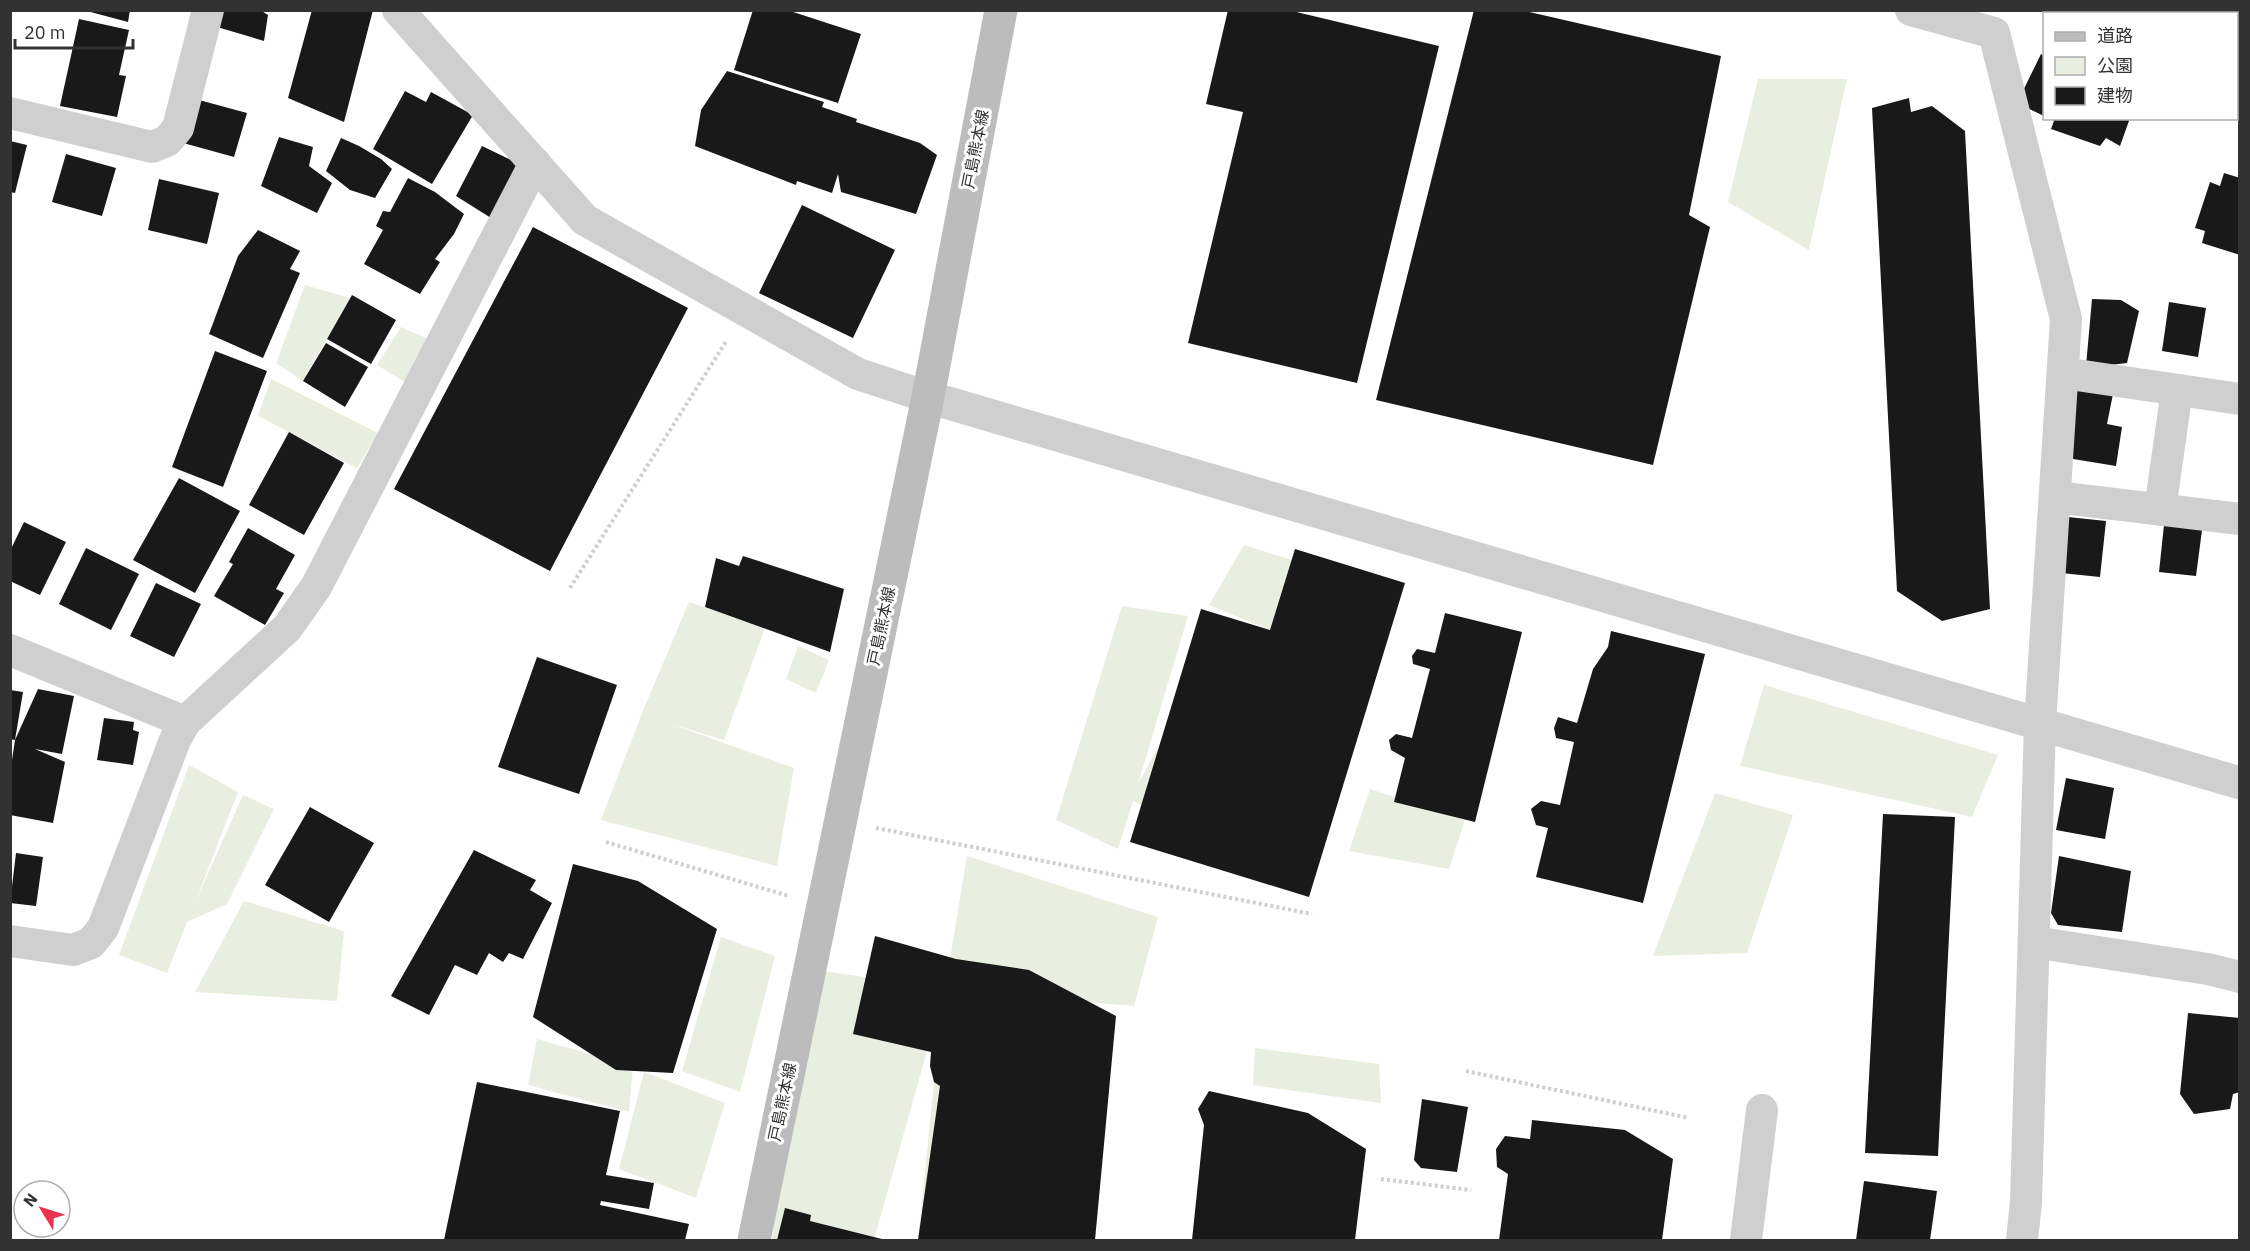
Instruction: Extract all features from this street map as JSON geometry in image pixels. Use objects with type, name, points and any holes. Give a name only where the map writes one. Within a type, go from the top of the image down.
[{"type":"main road","name":"戸島熊本線","points":[[754,1240],[928,397],[1001,10]]},
{"type":"street","points":[[10,113],[152,147],[167,141],[178,128],[208,10]]},
{"type":"street","points":[[398,10],[585,220],[858,374],[928,397],[2240,783]]},
{"type":"street","points":[[1911,10],[1994,33],[2066,319],[2040,724],[2026,1202],[2022,1240]]},
{"type":"street","points":[[10,941],[73,950],[91,943],[103,928],[175,740],[185,722],[287,628],[316,587],[535,164]]},
{"type":"street","points":[[2063,373],[2240,399]]},
{"type":"street","points":[[2160,510],[2177,390]]},
{"type":"street","points":[[2055,497],[2240,519]]},
{"type":"street","points":[[10,650],[185,722]]},
{"type":"street","points":[[2034,942],[2208,969],[2240,977]]},
{"type":"street","points":[[1746,1240],[1761,1110]]},
{"type":"path","points":[[570,588],[729,336]]},
{"type":"path","points":[[840,820],[1312,914]]},
{"type":"path","points":[[606,842],[823,905]]},
{"type":"path","points":[[1466,1071],[1689,1118]]},
{"type":"path","points":[[1381,1179],[1471,1190]]},
{"type":"green space","points":[[1758,79],[1847,79],[1809,250],[1728,202]]},
{"type":"green space","points":[[305,285],[350,298],[303,381],[276,363]]},
{"type":"green space","points":[[401,327],[433,341],[410,385],[377,365]]},
{"type":"green space","points":[[271,379],[378,433],[357,468],[258,416]]},
{"type":"green space","points":[[1244,545],[1292,560],[1270,630],[1209,605]]},
{"type":"green space","points":[[689,602],[765,628],[724,740],[671,724],[794,768],[777,866],[601,820],[642,713]]},
{"type":"green space","points":[[1122,606],[1188,616],[1138,784],[1212,647],[1277,867],[1133,801],[1118,849],[1056,820]]},
{"type":"green space","points":[[798,646],[829,660],[816,693],[786,679]]},
{"type":"green space","points":[[1764,685],[1998,755],[1972,817],[1740,766]]},
{"type":"green space","points":[[189,765],[238,792],[195,903],[243,795],[274,809],[227,904],[187,922],[167,973],[119,955]]},
{"type":"green space","points":[[1370,789],[1465,820],[1449,869],[1349,851]]},
{"type":"green space","points":[[1715,793],[1793,815],[1747,953],[1653,956]]},
{"type":"green space","points":[[967,856],[1158,917],[1134,1006],[1014,996],[987,1240],[918,1240],[943,994],[874,1240],[772,1240],[810,969],[945,989]]},
{"type":"green space","points":[[244,901],[344,931],[337,1001],[195,992]]},
{"type":"green space","points":[[721,937],[775,956],[740,1092],[682,1071]]},
{"type":"green space","points":[[537,1039],[633,1066],[629,1112],[528,1085]]},
{"type":"green space","points":[[1255,1048],[1379,1064],[1381,1103],[1253,1085]]},
{"type":"green space","points":[[644,1072],[725,1103],[696,1198],[619,1169]]},
{"type":"building","points":[[83,10],[130,10],[128,22]]},
{"type":"building","points":[[211,10],[260,10],[268,15],[264,41],[207,24]]},
{"type":"building","points":[[312,10],[373,10],[344,122],[288,98]]},
{"type":"building","points":[[753,10],[787,10],[861,34],[838,103],[734,70]]},
{"type":"building","points":[[1228,10],[1288,10],[1439,46],[1357,383],[1188,343],[1243,112],[1206,104]]},
{"type":"building","points":[[1474,10],[1521,10],[1721,56],[1689,215],[1710,227],[1653,465],[1376,400]]},
{"type":"building","points":[[2087,10],[2162,10],[2162,12],[2090,12]]},
{"type":"building","points":[[2198,10],[2240,10],[2240,118],[2238,118],[2238,12],[2198,12]]},
{"type":"building","points":[[79,19],[129,30],[119,75],[126,76],[117,117],[60,106]]},
{"type":"building","points":[[2041,54],[2043,55],[2043,116],[2017,103]]},
{"type":"building","points":[[727,71],[824,102],[822,107],[857,119],[856,122],[920,143],[937,155],[916,214],[841,192],[838,174],[832,193],[797,181],[796,185],[695,146],[701,110]]},
{"type":"building","points":[[405,91],[426,102],[431,92],[473,115],[432,184],[373,149]]},
{"type":"building","points":[[188,97],[247,113],[234,157],[176,141]]},
{"type":"building","points":[[1909,98],[1911,112],[1932,106],[1965,131],[1990,609],[1942,621],[1897,591],[1872,108]]},
{"type":"building","points":[[2052,120],[2129,120],[2120,146],[2106,138],[2100,146],[2051,129]]},
{"type":"building","points":[[279,137],[313,147],[309,166],[332,183],[317,213],[261,186]]},
{"type":"building","points":[[341,138],[381,159],[392,169],[375,198],[350,190],[326,171]]},
{"type":"building","points":[[10,141],[27,145],[15,193],[10,192]]},
{"type":"building","points":[[482,146],[528,168],[499,223],[456,196]]},
{"type":"building","points":[[66,154],[116,168],[102,216],[52,202]]},
{"type":"building","points":[[2224,173],[2240,178],[2240,255],[2202,243],[2205,231],[2195,228],[2210,182],[2220,186]]},
{"type":"building","points":[[408,178],[435,192],[464,214],[454,234],[435,259],[440,262],[420,294],[364,264],[383,230],[376,226],[383,211],[390,212]]},
{"type":"building","points":[[159,179],[219,193],[207,244],[148,230]]},
{"type":"building","points":[[802,205],[895,250],[853,338],[759,293]]},
{"type":"building","points":[[533,227],[688,308],[550,571],[394,489]]},
{"type":"building","points":[[258,230],[300,251],[290,269],[300,273],[263,358],[209,334],[238,256]]},
{"type":"building","points":[[352,295],[396,320],[371,364],[327,339]]},
{"type":"building","points":[[2092,299],[2121,300],[2139,311],[2127,363],[2086,366]]},
{"type":"building","points":[[2169,302],[2206,308],[2198,357],[2162,351]]},
{"type":"building","points":[[326,343],[368,367],[345,407],[303,381]]},
{"type":"building","points":[[215,351],[267,371],[223,487],[172,467]]},
{"type":"building","points":[[2066,386],[2113,394],[2107,424],[2122,427],[2116,466],[2055,456]]},
{"type":"building","points":[[289,432],[344,463],[304,535],[249,505]]},
{"type":"building","points":[[179,478],[240,511],[195,593],[133,560]]},
{"type":"building","points":[[2068,517],[2106,521],[2100,577],[2061,573]]},
{"type":"building","points":[[24,522],[66,542],[40,595],[10,581],[10,551]]},
{"type":"building","points":[[2164,525],[2202,530],[2196,576],[2159,572]]},
{"type":"building","points":[[248,528],[295,555],[276,589],[284,593],[265,625],[214,596],[233,564],[229,562]]},
{"type":"building","points":[[86,548],[139,574],[111,630],[59,604]]},
{"type":"building","points":[[1295,549],[1405,583],[1309,897],[1130,842],[1201,609],[1270,630]]},
{"type":"building","points":[[743,556],[844,589],[830,652],[705,607],[716,558],[739,566]]},
{"type":"building","points":[[156,583],[201,604],[174,657],[130,636]]},
{"type":"building","points":[[1445,613],[1522,632],[1475,822],[1394,802],[1405,758],[1391,750],[1389,740],[1396,734],[1412,738],[1430,669],[1413,664],[1412,656],[1417,649],[1435,653]]},
{"type":"building","points":[[1611,631],[1705,654],[1643,903],[1536,877],[1548,828],[1536,825],[1531,809],[1541,801],[1560,805],[1574,742],[1556,738],[1554,728],[1558,717],[1577,723],[1593,669],[1608,647]]},
{"type":"building","points":[[537,657],[617,685],[579,794],[498,767]]},
{"type":"building","points":[[38,689],[74,696],[62,754],[35,749],[65,762],[53,823],[10,815],[10,773],[15,740]]},
{"type":"building","points":[[10,690],[23,692],[15,740],[10,739]]},
{"type":"building","points":[[104,718],[134,722],[133,730],[139,732],[133,765],[97,760]]},
{"type":"building","points":[[2066,778],[2114,788],[2105,839],[2056,830]]},
{"type":"building","points":[[310,807],[374,843],[329,922],[265,885]]},
{"type":"building","points":[[1883,814],[1955,817],[1938,1156],[1865,1153]]},
{"type":"building","points":[[474,850],[536,880],[530,890],[552,903],[523,959],[509,953],[503,962],[489,953],[477,975],[455,965],[429,1015],[391,996]]},
{"type":"building","points":[[16,853],[43,857],[36,906],[10,903]]},
{"type":"building","points":[[2059,856],[2131,871],[2122,932],[2058,925],[2051,913]]},
{"type":"building","points":[[573,864],[638,881],[717,929],[673,1073],[616,1070],[533,1017]]},
{"type":"building","points":[[875,936],[956,959],[1029,970],[1116,1016],[1095,1240],[918,1240],[940,1086],[934,1082],[930,1066],[931,1052],[853,1034]]},
{"type":"building","points":[[2188,1013],[2240,1018],[2240,1092],[2233,1094],[2230,1109],[2194,1114],[2180,1094]]},
{"type":"building","points":[[477,1082],[620,1111],[606,1175],[654,1183],[649,1209],[601,1201],[600,1205],[689,1224],[685,1240],[444,1240]]},
{"type":"building","points":[[1209,1091],[1308,1113],[1366,1149],[1355,1240],[1192,1240],[1204,1125],[1198,1109]]},
{"type":"building","points":[[1422,1099],[1468,1107],[1457,1172],[1421,1168],[1414,1160]]},
{"type":"building","points":[[1532,1120],[1625,1130],[1673,1159],[1662,1240],[1499,1240],[1508,1174],[1497,1167],[1496,1149],[1505,1136],[1530,1139]]},
{"type":"building","points":[[1864,1181],[1937,1191],[1930,1240],[1856,1240]]},
{"type":"building","points":[[785,1208],[811,1215],[810,1221],[886,1240],[777,1240]]}]
